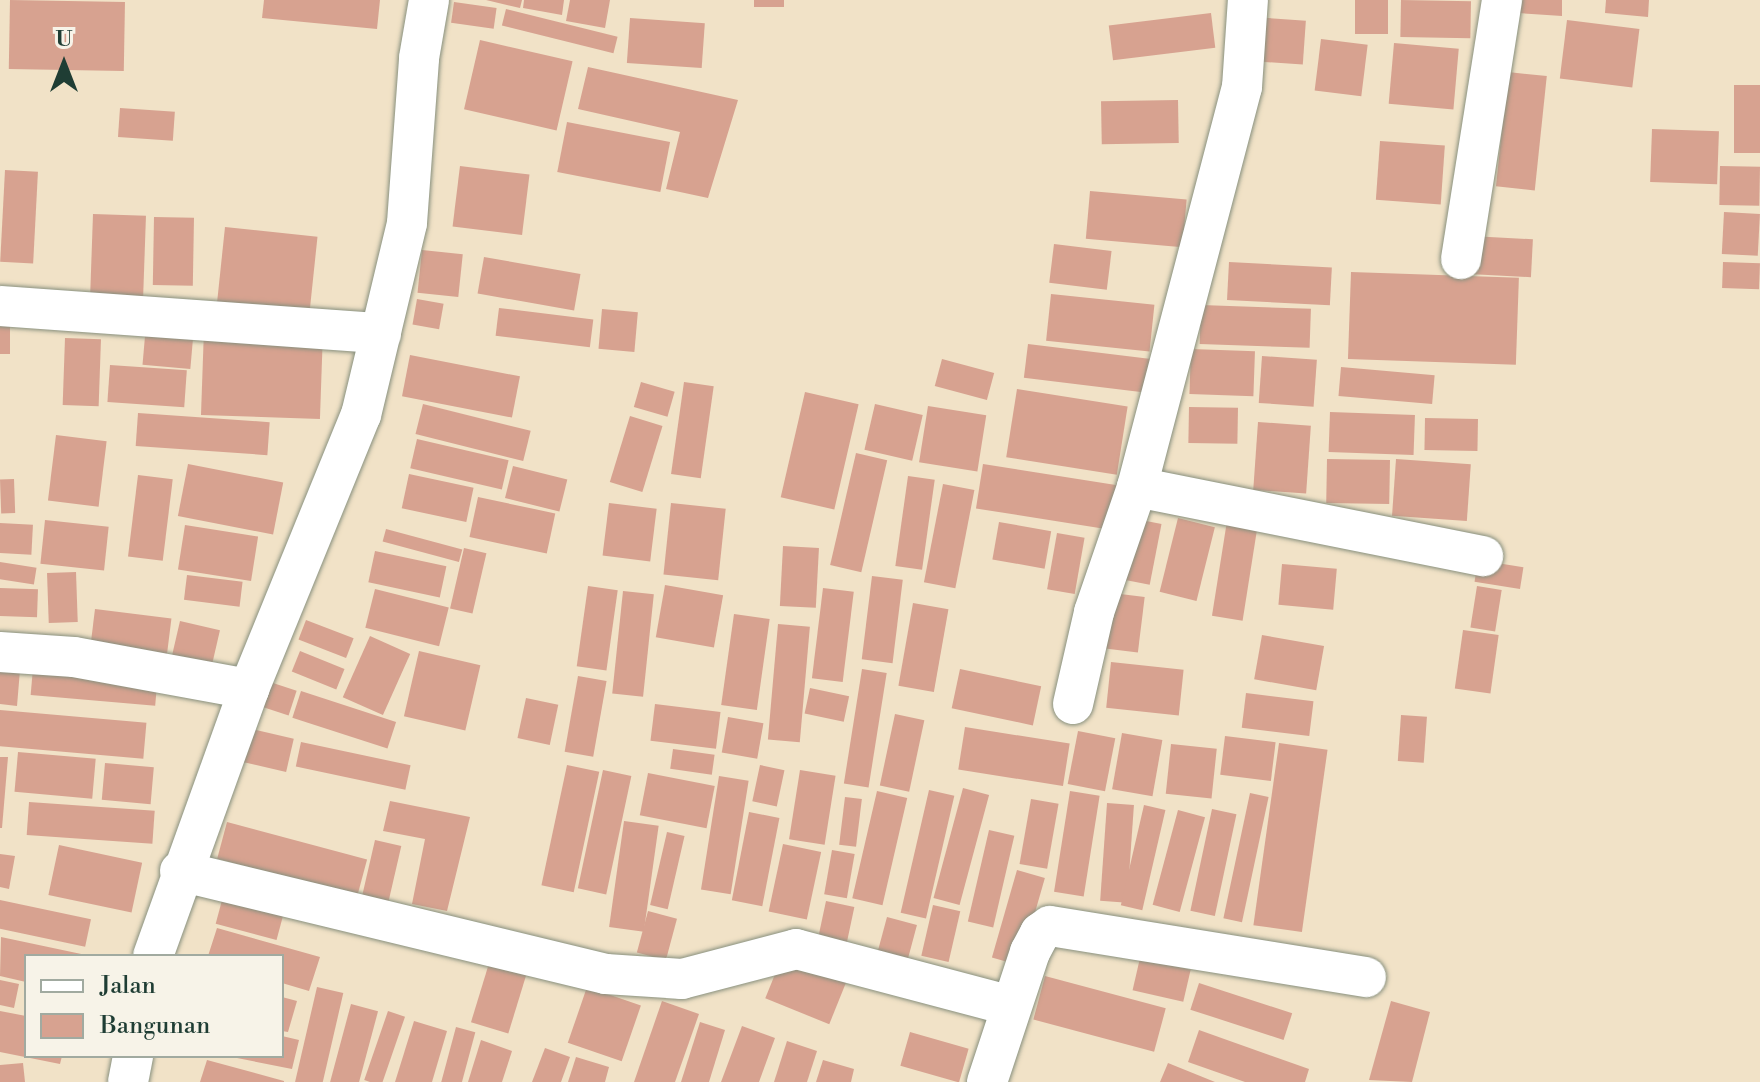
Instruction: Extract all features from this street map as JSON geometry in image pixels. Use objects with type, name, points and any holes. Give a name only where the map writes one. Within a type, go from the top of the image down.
[{"type":"street","points":[[154,954],[180,871],[249,689],[338,479],[381,333],[407,223],[419,58],[429,0]]},
{"type":"street","points":[[1073,704],[1094,612],[1137,487],[1242,87],[1248,0]]},
{"type":"street","points":[[1461,259],[1502,0]]},
{"type":"street","points":[[0,306],[381,333]]},
{"type":"street","points":[[1137,487],[1483,556]]},
{"type":"street","points":[[0,652],[74,657],[249,689]]},
{"type":"street","points":[[180,871],[606,974],[682,979],[796,949],[1012,1006]]},
{"type":"street","points":[[987,1082],[1030,952],[1050,926],[1366,977]]},
{"type":"street","points":[[128,1082],[133,1058]]},
{"type":"building","points":[[10,0],[125,2],[124,71],[9,69]]},
{"type":"building","points":[[264,0],[380,0],[377,29],[262,18]]},
{"type":"building","points":[[486,0],[522,0],[520,8]]},
{"type":"building","points":[[524,0],[564,0],[562,15],[523,8]]},
{"type":"building","points":[[570,0],[610,0],[605,28],[566,21]]},
{"type":"building","points":[[754,0],[784,0],[784,7],[754,7]]},
{"type":"building","points":[[1355,0],[1388,0],[1388,34],[1355,34]]},
{"type":"building","points":[[1401,0],[1471,1],[1470,38],[1400,37]]},
{"type":"building","points":[[1518,0],[1562,0],[1562,16],[1517,13]]},
{"type":"building","points":[[1606,0],[1649,0],[1648,17],[1605,13]]},
{"type":"building","points":[[454,2],[497,8],[494,29],[451,23]]},
{"type":"building","points":[[506,9],[618,37],[613,53],[502,25]]},
{"type":"building","points":[[1211,13],[1215,48],[1113,60],[1109,26]]},
{"type":"building","points":[[1253,17],[1306,21],[1303,65],[1250,61]]},
{"type":"building","points":[[630,18],[705,23],[702,68],[627,63]]},
{"type":"building","points":[[1567,20],[1639,29],[1632,87],[1560,79]]},
{"type":"building","points":[[1321,39],[1368,45],[1361,96],[1315,91]]},
{"type":"building","points":[[480,40],[573,61],[557,131],[464,109]]},
{"type":"building","points":[[1394,43],[1459,49],[1453,109],[1389,104]]},
{"type":"building","points":[[588,67],[738,100],[708,198],[666,189],[680,132],[578,109]]},
{"type":"building","points":[[1508,72],[1547,76],[1535,190],[1496,186]]},
{"type":"building","points":[[1734,85],[1760,85],[1760,153],[1734,153]]},
{"type":"building","points":[[1178,100],[1179,143],[1102,144],[1101,101]]},
{"type":"building","points":[[120,108],[175,112],[173,141],[118,137]]},
{"type":"building","points":[[567,122],[670,142],[660,192],[557,172]]},
{"type":"building","points":[[1652,129],[1719,131],[1717,184],[1650,182]]},
{"type":"building","points":[[1380,141],[1445,146],[1441,204],[1376,200]]},
{"type":"building","points":[[460,166],[529,175],[522,235],[453,227]]},
{"type":"building","points":[[1720,166],[1760,167],[1759,206],[1719,205]]},
{"type":"building","points":[[5,170],[38,172],[33,264],[0,262]]},
{"type":"building","points":[[1090,191],[1187,199],[1182,247],[1086,239]]},
{"type":"building","points":[[1724,212],[1760,214],[1758,256],[1722,254]]},
{"type":"building","points":[[93,214],[146,216],[143,304],[90,302]]},
{"type":"building","points":[[154,217],[194,218],[193,286],[153,285]]},
{"type":"building","points":[[225,227],[317,237],[309,318],[216,309]]},
{"type":"building","points":[[1471,236],[1533,239],[1531,277],[1469,274]]},
{"type":"building","points":[[1054,244],[1112,251],[1107,290],[1049,283]]},
{"type":"building","points":[[422,250],[463,254],[458,297],[418,293]]},
{"type":"building","points":[[484,257],[581,274],[574,310],[478,293]]},
{"type":"building","points":[[1229,262],[1332,267],[1330,305],[1227,300]]},
{"type":"building","points":[[1723,262],[1760,263],[1759,289],[1722,288]]},
{"type":"building","points":[[1351,272],[1519,278],[1516,365],[1348,359]]},
{"type":"building","points":[[1051,294],[1154,305],[1150,352],[1046,341]]},
{"type":"building","points":[[417,299],[444,304],[439,329],[412,325]]},
{"type":"building","points":[[1201,305],[1311,309],[1310,348],[1200,344]]},
{"type":"building","points":[[499,308],[593,320],[590,347],[496,336]]},
{"type":"building","points":[[602,309],[638,312],[634,352],[599,349]]},
{"type":"building","points":[[0,324],[10,324],[10,354],[0,354]]},
{"type":"building","points":[[146,325],[194,329],[190,369],[143,365]]},
{"type":"building","points":[[204,329],[323,333],[320,419],[201,415]]},
{"type":"building","points":[[65,338],[101,339],[99,406],[63,405]]},
{"type":"building","points":[[1028,344],[1157,360],[1153,394],[1024,378]]},
{"type":"building","points":[[1191,349],[1255,351],[1253,396],[1189,394]]},
{"type":"building","points":[[410,355],[520,376],[512,418],[402,396]]},
{"type":"building","points":[[1262,356],[1317,360],[1314,407],[1259,403]]},
{"type":"building","points":[[942,359],[994,373],[987,400],[935,386]]},
{"type":"building","points":[[110,365],[187,370],[184,407],[107,402]]},
{"type":"building","points":[[1341,367],[1435,375],[1432,404],[1338,396]]},
{"type":"building","points":[[641,382],[675,392],[667,417],[634,407]]},
{"type":"building","points":[[684,382],[714,386],[701,478],[671,474]]},
{"type":"building","points":[[1017,389],[1128,407],[1117,475],[1006,457]]},
{"type":"building","points":[[805,392],[859,404],[834,510],[781,497]]},
{"type":"building","points":[[423,404],[531,431],[523,461],[416,434]]},
{"type":"building","points":[[875,404],[923,415],[912,461],[864,450]]},
{"type":"building","points":[[928,406],[986,415],[977,472],[919,462]]},
{"type":"building","points":[[1189,407],[1238,408],[1237,444],[1188,443]]},
{"type":"building","points":[[1330,412],[1415,415],[1414,455],[1329,452]]},
{"type":"building","points":[[138,413],[270,422],[267,455],[136,446]]},
{"type":"building","points":[[630,416],[663,426],[642,492],[610,482]]},
{"type":"building","points":[[1425,418],[1478,419],[1477,451],[1424,450]]},
{"type":"building","points":[[1258,422],[1311,426],[1306,494],[1253,490]]},
{"type":"building","points":[[56,435],[107,441],[99,507],[48,501]]},
{"type":"building","points":[[417,439],[509,460],[502,489],[410,468]]},
{"type":"building","points":[[856,453],[887,460],[861,572],[830,565]]},
{"type":"building","points":[[1327,459],[1390,460],[1389,504],[1326,503]]},
{"type":"building","points":[[1396,459],[1471,464],[1467,521],[1392,516]]},
{"type":"building","points":[[188,464],[283,483],[273,535],[178,516]]},
{"type":"building","points":[[983,464],[1125,487],[1118,531],[976,508]]},
{"type":"building","points":[[513,466],[567,480],[559,512],[505,498]]},
{"type":"building","points":[[409,474],[474,488],[466,522],[402,508]]},
{"type":"building","points":[[138,475],[173,479],[163,561],[128,556]]},
{"type":"building","points":[[908,476],[935,480],[922,570],[895,566]]},
{"type":"building","points":[[0,479],[14,479],[15,513],[1,513]]},
{"type":"building","points":[[943,484],[974,490],[955,588],[924,582]]},
{"type":"building","points":[[478,497],[555,513],[547,554],[469,537]]},
{"type":"building","points":[[609,503],[657,509],[650,561],[603,556]]},
{"type":"building","points":[[671,503],[726,509],[718,580],[663,575]]},
{"type":"building","points":[[1178,518],[1215,527],[1196,601],[1160,592]]},
{"type":"building","points":[[1136,519],[1162,524],[1150,585],[1124,580]]},
{"type":"building","points":[[45,520],[109,527],[104,570],[40,564]]},
{"type":"building","points":[[1227,521],[1258,526],[1243,621],[1212,616]]},
{"type":"building","points":[[999,522],[1051,531],[1045,569],[992,559]]},
{"type":"building","points":[[0,523],[33,525],[31,555],[0,553]]},
{"type":"building","points":[[185,525],[258,537],[251,581],[178,569]]},
{"type":"building","points":[[386,529],[462,549],[459,562],[383,542]]},
{"type":"building","points":[[1057,533],[1085,538],[1075,594],[1047,589]]},
{"type":"building","points":[[783,546],[819,548],[816,608],[780,606]]},
{"type":"building","points":[[464,548],[486,553],[472,614],[450,608]]},
{"type":"building","points":[[375,551],[446,566],[440,597],[368,582]]},
{"type":"building","points":[[1478,560],[1523,567],[1520,589],[1475,582]]},
{"type":"building","points":[[0,562],[37,568],[34,585],[0,579]]},
{"type":"building","points":[[1282,564],[1337,569],[1333,610],[1278,605]]},
{"type":"building","points":[[76,572],[78,622],[49,623],[47,573]]},
{"type":"building","points":[[187,575],[243,582],[240,607],[184,600]]},
{"type":"building","points":[[872,576],[903,580],[893,663],[862,659]]},
{"type":"building","points":[[665,585],[723,595],[714,647],[656,637]]},
{"type":"building","points":[[588,586],[618,590],[606,670],[577,666]]},
{"type":"building","points":[[1477,586],[1502,590],[1495,631],[1470,627]]},
{"type":"building","points":[[0,588],[38,589],[37,617],[0,616]]},
{"type":"building","points":[[823,588],[854,592],[843,682],[812,678]]},
{"type":"building","points":[[375,589],[449,607],[439,646],[365,628]]},
{"type":"building","points":[[623,591],[654,594],[643,697],[612,693]]},
{"type":"building","points":[[1104,592],[1145,597],[1138,653],[1097,648]]},
{"type":"building","points":[[913,603],[948,609],[934,692],[898,686]]},
{"type":"building","points":[[95,609],[171,618],[167,657],[90,648]]},
{"type":"building","points":[[734,614],[770,619],[757,710],[721,705]]},
{"type":"building","points":[[306,620],[354,638],[346,658],[298,640]]},
{"type":"building","points":[[180,621],[220,630],[211,667],[171,658]]},
{"type":"building","points":[[778,624],[810,627],[800,742],[768,740]]},
{"type":"building","points":[[1463,630],[1499,635],[1490,693],[1455,688]]},
{"type":"building","points":[[1262,635],[1324,646],[1316,690],[1254,679]]},
{"type":"building","points":[[370,636],[410,654],[383,715],[343,697]]},
{"type":"building","points":[[300,651],[345,669],[336,689],[292,671]]},
{"type":"building","points":[[419,651],[480,665],[465,730],[404,716]]},
{"type":"building","points":[[1111,662],[1184,670],[1179,715],[1106,708]]},
{"type":"building","points":[[0,668],[20,670],[17,706],[0,704]]},
{"type":"building","points":[[33,668],[158,679],[155,706],[31,695]]},
{"type":"building","points":[[862,669],[887,673],[869,787],[844,784]]},
{"type":"building","points":[[960,669],[1041,686],[1033,725],[952,708]]},
{"type":"building","points":[[578,676],[607,681],[593,757],[565,752]]},
{"type":"building","points":[[270,682],[297,691],[289,715],[262,707]]},
{"type":"building","points":[[810,688],[849,696],[844,722],[805,713]]},
{"type":"building","points":[[301,691],[396,722],[387,749],[292,718]]},
{"type":"building","points":[[1246,693],[1313,701],[1309,736],[1242,728]]},
{"type":"building","points":[[526,698],[558,705],[550,745],[517,738]]},
{"type":"building","points":[[655,704],[721,712],[716,749],[650,741]]},
{"type":"building","points":[[0,710],[146,723],[143,759],[0,746]]},
{"type":"building","points":[[895,714],[924,720],[909,792],[880,785]]},
{"type":"building","points":[[1401,715],[1427,717],[1424,763],[1398,761]]},
{"type":"building","points":[[728,717],[763,723],[757,759],[722,752]]},
{"type":"building","points":[[965,727],[1070,744],[1063,786],[958,769]]},
{"type":"building","points":[[247,728],[294,739],[286,772],[239,761]]},
{"type":"building","points":[[1078,731],[1115,738],[1105,791],[1068,784]]},
{"type":"building","points":[[1122,733],[1162,740],[1152,796],[1112,789]]},
{"type":"building","points":[[1225,736],[1276,742],[1271,781],[1220,775]]},
{"type":"building","points":[[301,742],[411,765],[405,790],[296,766]]},
{"type":"building","points":[[1279,743],[1328,750],[1302,932],[1253,925]]},
{"type":"building","points":[[1171,744],[1217,749],[1212,799],[1166,794]]},
{"type":"building","points":[[673,749],[715,755],[712,775],[670,769]]},
{"type":"building","points":[[18,752],[96,759],[92,799],[15,792]]},
{"type":"building","points":[[0,757],[8,757],[2,828],[0,828]]},
{"type":"building","points":[[105,763],[154,767],[151,804],[102,800]]},
{"type":"building","points":[[567,765],[599,772],[574,892],[541,885]]},
{"type":"building","points":[[760,765],[784,770],[777,806],[752,801]]},
{"type":"building","points":[[603,770],[631,776],[606,894],[578,888]]},
{"type":"building","points":[[800,770],[836,776],[825,845],[789,839]]},
{"type":"building","points":[[648,773],[715,786],[707,828],[640,815]]},
{"type":"building","points":[[719,776],[749,781],[731,894],[701,890]]},
{"type":"building","points":[[963,788],[989,795],[960,905],[933,898]]},
{"type":"building","points":[[929,790],[954,796],[926,919],[901,913]]},
{"type":"building","points":[[877,791],[907,798],[882,905],[852,898]]},
{"type":"building","points":[[1070,791],[1100,796],[1084,896],[1054,892]]},
{"type":"building","points":[[1250,793],[1269,797],[1242,922],[1223,918]]},
{"type":"building","points":[[845,797],[862,799],[856,847],[839,845]]},
{"type":"building","points":[[1031,799],[1059,804],[1047,869],[1020,864]]},
{"type":"building","points":[[390,801],[470,817],[447,911],[412,904],[425,839],[383,831]]},
{"type":"building","points":[[29,802],[155,811],[152,844],[27,835]]},
{"type":"building","points":[[1107,803],[1134,805],[1127,903],[1100,901]]},
{"type":"building","points":[[1144,805],[1165,810],[1142,910],[1121,905]]},
{"type":"building","points":[[1212,809],[1236,814],[1215,916],[1190,911]]},
{"type":"building","points":[[1178,810],[1205,817],[1180,912],[1153,905]]},
{"type":"building","points":[[749,812],[779,818],[762,906],[732,900]]},
{"type":"building","points":[[624,821],[659,826],[644,932],[609,927]]},
{"type":"building","points":[[227,822],[367,860],[357,896],[217,859]]},
{"type":"building","points":[[989,830],[1014,836],[993,927],[968,922]]},
{"type":"building","points":[[667,832],[685,836],[668,909],[650,905]]},
{"type":"building","points":[[375,840],[401,846],[387,906],[361,900]]},
{"type":"building","points":[[783,844],[821,852],[807,920],[769,911]]},
{"type":"building","points":[[59,845],[142,863],[132,913],[48,895]]},
{"type":"building","points":[[832,850],[855,854],[847,898],[824,894]]},
{"type":"building","points":[[0,854],[15,856],[9,889],[0,887]]},
{"type":"building","points":[[1017,870],[1045,878],[1020,965],[992,957]]},
{"type":"building","points":[[225,889],[286,905],[277,940],[216,924]]},
{"type":"building","points":[[0,900],[91,919],[85,947],[0,929]]},
{"type":"building","points":[[826,901],[854,907],[846,947],[817,941]]},
{"type":"building","points":[[933,905],[960,911],[949,962],[921,956]]},
{"type":"building","points":[[648,911],[677,919],[666,960],[637,953]]},
{"type":"building","points":[[887,917],[917,925],[906,965],[876,957]]},
{"type":"building","points":[[217,928],[320,957],[309,991],[284,984],[284,954],[209,954]]},
{"type":"building","points":[[1,937],[81,954],[24,954],[24,982],[0,976]]},
{"type":"building","points":[[784,952],[848,978],[829,1024],[765,998]]},
{"type":"building","points":[[1140,958],[1191,970],[1183,1002],[1133,990]]},
{"type":"building","points":[[490,960],[527,971],[508,1034],[471,1022]]},
{"type":"building","points":[[1045,976],[1166,1008],[1154,1052],[1033,1019]]},
{"type":"building","points":[[0,980],[19,984],[14,1008],[0,1005]]},
{"type":"building","points":[[1199,983],[1292,1013],[1284,1040],[1190,1010]]},
{"type":"building","points":[[317,987],[343,993],[323,1082],[295,1082]]},
{"type":"building","points":[[587,987],[641,1006],[622,1061],[568,1043]]},
{"type":"building","points":[[284,998],[297,1001],[288,1032],[284,1031]]},
{"type":"building","points":[[662,1001],[699,1014],[675,1082],[634,1082]]},
{"type":"building","points":[[1391,1001],[1430,1012],[1412,1082],[1369,1080]]},
{"type":"building","points":[[351,1004],[378,1011],[359,1082],[330,1082]]},
{"type":"building","points":[[0,1011],[24,1016],[24,1057],[0,1052]]},
{"type":"building","points":[[388,1011],[405,1017],[383,1082],[364,1080]]},
{"type":"building","points":[[414,1021],[447,1031],[432,1082],[395,1082]]},
{"type":"building","points":[[700,1022],[725,1030],[709,1082],[681,1082]]},
{"type":"building","points":[[742,1026],[775,1038],[759,1082],[721,1082]]},
{"type":"building","points":[[456,1027],[475,1032],[462,1082],[441,1082]]},
{"type":"building","points":[[1199,1030],[1309,1069],[1305,1082],[1245,1082],[1188,1062]]},
{"type":"building","points":[[910,1032],[969,1049],[959,1082],[900,1066]]},
{"type":"building","points":[[284,1036],[299,1040],[292,1069],[237,1058],[284,1058]]},
{"type":"building","points":[[481,1040],[512,1051],[502,1082],[468,1082]]},
{"type":"building","points":[[787,1041],[817,1051],[807,1082],[774,1082]]},
{"type":"building","points":[[545,1048],[570,1057],[561,1082],[532,1082]]},
{"type":"building","points":[[576,1057],[609,1067],[605,1082],[568,1082]]},
{"type":"building","points":[[30,1058],[62,1058],[60,1064]]},
{"type":"building","points":[[207,1060],[284,1081],[284,1082],[200,1082]]},
{"type":"building","points":[[823,1060],[854,1069],[851,1082],[816,1082]]},
{"type":"building","points":[[23,1063],[25,1082],[0,1082],[0,1065]]},
{"type":"building","points":[[1168,1063],[1215,1082],[1160,1082]]}]
